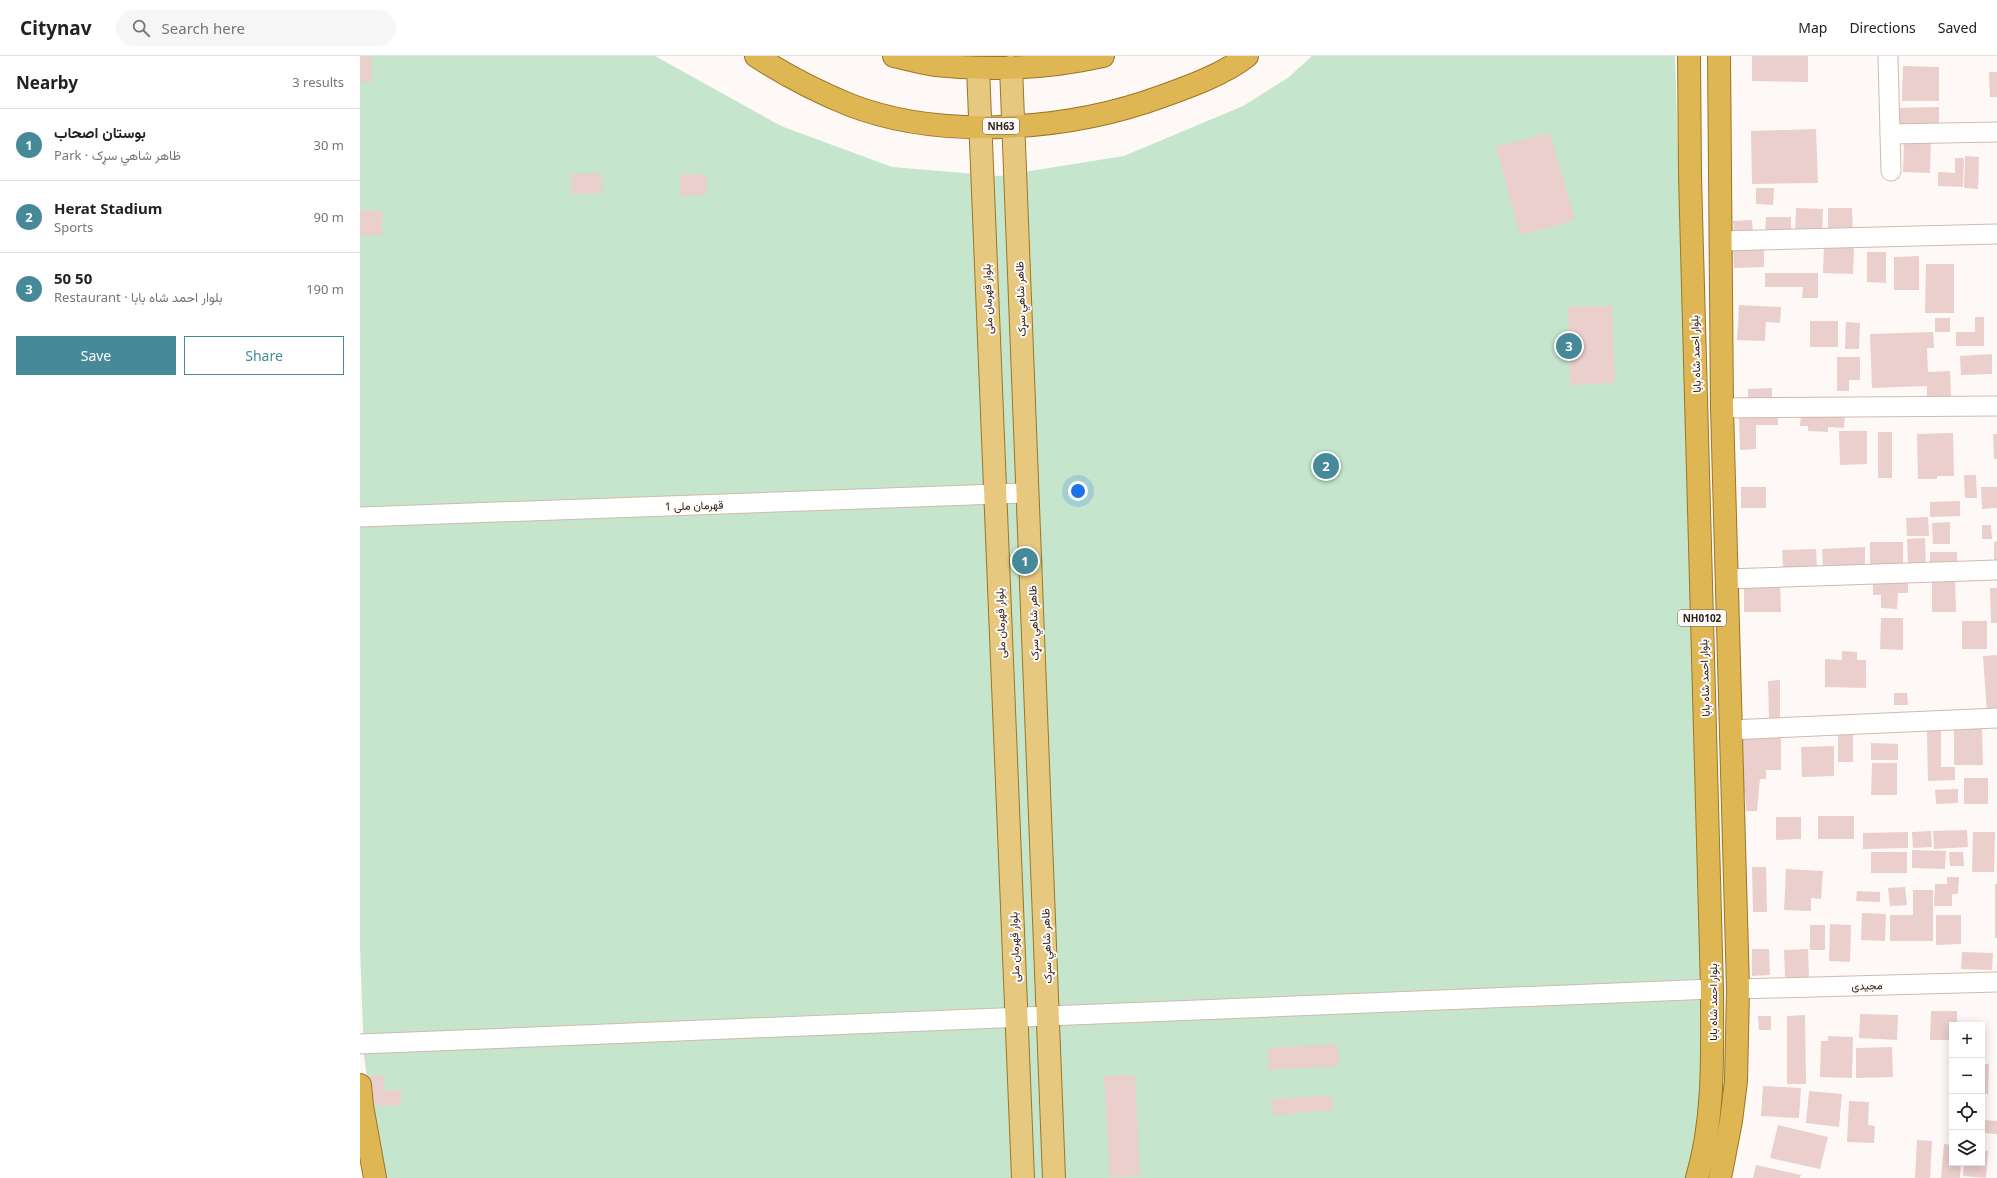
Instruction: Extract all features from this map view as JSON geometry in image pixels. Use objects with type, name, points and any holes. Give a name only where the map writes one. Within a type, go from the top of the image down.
[{"type":"highway","name":"NH63","points":[[756,56],[804,84],[851,105],[897,118],[945,126],[1013,126],[1076,120],[1133,107],[1193,86],[1248,56]]},
{"type":"highway","points":[[894,56],[934,65],[978,68],[1011,67],[1080,61],[1102,56]]},
{"type":"highway","name":"بلوار احمد شاه بابا","points":[[1689,56],[1690,184],[1712,989],[1712,1082],[1708,1121],[1697,1178]]},
{"type":"highway","name":"NH0102","points":[[1719,56],[1722,408],[1738,989],[1736,1081],[1731,1121],[1720,1178]]},
{"type":"highway","points":[[360,1085],[362,1106],[375,1178]]},
{"type":"main road","name":"ظاهر شاهي سړک","points":[[1011,67],[1054,1178]]},
{"type":"main road","name":"بلوار قهرمان ملی","points":[[978,68],[1023,1178]]},
{"type":"street","points":[[1888,56],[1891,171]]},
{"type":"street","points":[[1890,134],[1997,132]]},
{"type":"street","points":[[1721,241],[1997,234]]},
{"type":"street","points":[[1722,408],[1997,406]]},
{"type":"street","name":"قهرمان ملی 1","points":[[360,517],[1028,493]]},
{"type":"street","points":[[1726,579],[1997,570]]},
{"type":"street","points":[[1730,730],[1997,718]]},
{"type":"street","name":"مجیدی","points":[[1738,989],[1997,982]]},
{"type":"street","points":[[360,1044],[1712,989]]},
{"type":"green space","points":[[360,56],[655,56],[781,126],[892,167],[999,176],[1124,156],[1243,106],[1289,77],[1312,56],[1675,56],[1705,1022],[1705,1089],[1691,1178],[385,1178],[378,1156],[364,1056],[360,947]]},
{"type":"building","points":[[1752,56],[1808,56],[1808,82],[1752,81]]},
{"type":"building","points":[[360,57],[371,57],[372,82],[360,82]]},
{"type":"building","points":[[1903,66],[1939,67],[1939,101],[1902,101]]},
{"type":"building","points":[[1989,72],[1997,72],[1997,97],[1990,97]]},
{"type":"building","points":[[1939,107],[1939,129],[1894,130],[1893,108]]},
{"type":"building","points":[[1816,129],[1818,183],[1752,184],[1751,131]]},
{"type":"building","points":[[1550,133],[1575,220],[1520,235],[1496,147]]},
{"type":"building","points":[[1904,138],[1931,138],[1930,173],[1903,172]]},
{"type":"building","points":[[1965,156],[1979,157],[1978,189],[1964,188]]},
{"type":"building","points":[[1955,158],[1964,158],[1963,187],[1938,186],[1938,172],[1955,173]]},
{"type":"building","points":[[601,173],[602,193],[572,194],[571,174]]},
{"type":"building","points":[[706,174],[707,194],[681,196],[680,175]]},
{"type":"building","points":[[1756,188],[1774,188],[1773,205],[1756,204]]},
{"type":"building","points":[[1796,208],[1823,209],[1822,234],[1795,234]]},
{"type":"building","points":[[1828,208],[1852,208],[1853,234],[1828,235]]},
{"type":"building","points":[[360,210],[382,211],[382,235],[360,235]]},
{"type":"building","points":[[1766,217],[1791,217],[1791,236],[1765,235]]},
{"type":"building","points":[[1752,220],[1753,234],[1734,235],[1733,221]]},
{"type":"building","points":[[1824,245],[1854,246],[1853,274],[1823,273]]},
{"type":"building","points":[[1764,246],[1764,267],[1734,268],[1733,247]]},
{"type":"building","points":[[1867,252],[1886,252],[1886,283],[1867,282]]},
{"type":"building","points":[[1919,256],[1919,290],[1894,290],[1894,257]]},
{"type":"building","points":[[1926,264],[1954,264],[1954,313],[1925,313]]},
{"type":"building","points":[[1765,273],[1818,273],[1818,298],[1802,298],[1803,287],[1765,287]]},
{"type":"building","points":[[1739,305],[1781,307],[1780,323],[1766,322],[1765,341],[1737,340]]},
{"type":"building","points":[[1612,306],[1615,383],[1570,385],[1568,307]]},
{"type":"building","points":[[1975,317],[1984,317],[1984,346],[1956,346],[1956,332],[1975,332]]},
{"type":"building","points":[[1935,318],[1950,318],[1950,332],[1935,332]]},
{"type":"building","points":[[1810,321],[1838,321],[1838,347],[1810,347]]},
{"type":"building","points":[[1846,322],[1860,323],[1859,349],[1845,349]]},
{"type":"building","points":[[1933,332],[1934,348],[1927,348],[1928,372],[1950,371],[1951,398],[1927,398],[1927,386],[1872,388],[1870,334]]},
{"type":"building","points":[[1992,354],[1992,374],[1961,375],[1960,356]]},
{"type":"building","points":[[1837,357],[1860,357],[1860,380],[1849,380],[1849,391],[1837,391]]},
{"type":"building","points":[[1772,388],[1772,404],[1748,404],[1748,389]]},
{"type":"building","points":[[1801,412],[1845,414],[1844,428],[1828,427],[1828,432],[1808,431],[1808,426],[1800,426]]},
{"type":"building","points":[[1778,413],[1778,425],[1756,425],[1756,449],[1740,450],[1739,414]]},
{"type":"building","points":[[1839,431],[1867,431],[1867,464],[1840,465]]},
{"type":"building","points":[[1878,432],[1892,432],[1892,478],[1878,478]]},
{"type":"building","points":[[1953,433],[1954,476],[1937,476],[1937,479],[1918,479],[1917,434]]},
{"type":"building","points":[[1993,434],[1997,434],[1997,459],[1994,459]]},
{"type":"building","points":[[1964,475],[1976,475],[1977,498],[1965,498]]},
{"type":"building","points":[[1741,487],[1766,487],[1766,508],[1741,508]]},
{"type":"building","points":[[1981,487],[1997,487],[1997,508],[1982,509]]},
{"type":"building","points":[[1960,501],[1960,516],[1930,517],[1930,502]]},
{"type":"building","points":[[1928,517],[1929,536],[1907,536],[1906,518]]},
{"type":"building","points":[[1950,522],[1950,544],[1933,544],[1932,523]]},
{"type":"building","points":[[1982,525],[1991,525],[1992,539],[1982,539]]},
{"type":"building","points":[[1925,538],[1926,564],[1908,564],[1907,539]]},
{"type":"building","points":[[1997,541],[1997,561],[1994,561],[1994,542]]},
{"type":"building","points":[[1870,542],[1903,542],[1903,568],[1870,568]]},
{"type":"building","points":[[1865,547],[1865,568],[1823,569],[1822,549]]},
{"type":"building","points":[[1816,549],[1817,567],[1783,568],[1782,550]]},
{"type":"building","points":[[1930,552],[1957,552],[1957,565],[1930,565]]},
{"type":"building","points":[[1932,577],[1955,577],[1956,612],[1932,612]]},
{"type":"building","points":[[1873,579],[1908,579],[1908,593],[1898,593],[1897,609],[1881,608],[1881,595],[1873,595]]},
{"type":"building","points":[[1780,582],[1781,612],[1744,612],[1744,583]]},
{"type":"building","points":[[1990,588],[1997,588],[1997,623],[1991,623]]},
{"type":"building","points":[[1881,618],[1903,618],[1903,650],[1880,649]]},
{"type":"building","points":[[1962,621],[1987,621],[1987,649],[1962,649]]},
{"type":"building","points":[[1842,651],[1857,652],[1857,660],[1866,660],[1866,688],[1825,687],[1825,659],[1842,660]]},
{"type":"building","points":[[1997,655],[1997,712],[1987,713],[1983,656]]},
{"type":"building","points":[[1780,680],[1780,719],[1769,719],[1768,681]]},
{"type":"building","points":[[1894,693],[1907,693],[1908,705],[1894,705]]},
{"type":"building","points":[[1954,729],[1982,729],[1983,765],[1954,765]]},
{"type":"building","points":[[1927,730],[1941,730],[1941,767],[1955,767],[1955,780],[1928,781]]},
{"type":"building","points":[[1838,732],[1853,732],[1853,762],[1838,762]]},
{"type":"building","points":[[1743,736],[1781,736],[1781,770],[1766,770],[1766,779],[1760,779],[1757,811],[1746,811],[1744,793]]},
{"type":"building","points":[[1871,743],[1898,744],[1898,760],[1871,760]]},
{"type":"building","points":[[1834,746],[1834,776],[1802,777],[1801,747]]},
{"type":"building","points":[[1872,763],[1897,763],[1897,795],[1871,795]]},
{"type":"building","points":[[1964,778],[1988,778],[1988,804],[1964,804]]},
{"type":"building","points":[[1958,789],[1958,803],[1936,804],[1935,790]]},
{"type":"building","points":[[1818,816],[1854,816],[1854,839],[1818,839]]},
{"type":"building","points":[[1776,817],[1801,817],[1801,839],[1776,840]]},
{"type":"building","points":[[1967,830],[1968,847],[1934,849],[1933,831]]},
{"type":"building","points":[[1931,831],[1932,847],[1913,848],[1912,832]]},
{"type":"building","points":[[1908,832],[1908,848],[1863,849],[1863,833]]},
{"type":"building","points":[[1973,832],[1995,832],[1994,872],[1972,872]]},
{"type":"building","points":[[1912,850],[1946,851],[1945,869],[1912,868]]},
{"type":"building","points":[[1871,852],[1907,852],[1907,873],[1871,873]]},
{"type":"building","points":[[1949,852],[1963,852],[1964,866],[1950,866]]},
{"type":"building","points":[[1752,867],[1766,867],[1767,912],[1753,912]]},
{"type":"building","points":[[1786,869],[1823,871],[1821,899],[1811,898],[1811,911],[1784,910]]},
{"type":"building","points":[[1947,877],[1959,877],[1958,894],[1952,894],[1952,906],[1934,906],[1935,884],[1947,884]]},
{"type":"building","points":[[1995,884],[1997,884],[1997,938],[1995,938]]},
{"type":"building","points":[[1905,887],[1907,905],[1890,906],[1888,888]]},
{"type":"building","points":[[1913,890],[1933,890],[1933,941],[1890,941],[1890,915],[1913,915]]},
{"type":"building","points":[[1857,891],[1880,892],[1880,902],[1856,901]]},
{"type":"building","points":[[1862,913],[1886,914],[1885,941],[1861,940]]},
{"type":"building","points":[[1936,915],[1961,915],[1961,944],[1936,945]]},
{"type":"building","points":[[1830,924],[1851,925],[1850,962],[1829,961]]},
{"type":"building","points":[[1810,925],[1825,925],[1825,950],[1810,950]]},
{"type":"building","points":[[1752,949],[1769,949],[1770,975],[1752,976]]},
{"type":"building","points":[[1808,949],[1809,977],[1785,977],[1784,950]]},
{"type":"building","points":[[1962,952],[1993,953],[1992,970],[1961,969]]},
{"type":"building","points":[[1931,1011],[1957,1011],[1957,1022],[1949,1022],[1949,1040],[1930,1040]]},
{"type":"building","points":[[1860,1014],[1898,1015],[1897,1040],[1859,1038]]},
{"type":"building","points":[[1805,1015],[1806,1084],[1787,1084],[1787,1016]]},
{"type":"building","points":[[1758,1016],[1771,1016],[1771,1030],[1759,1030]]},
{"type":"building","points":[[1828,1036],[1853,1037],[1852,1078],[1820,1077],[1821,1041],[1828,1041]]},
{"type":"building","points":[[1337,1044],[1339,1066],[1269,1070],[1268,1048]]},
{"type":"building","points":[[1892,1047],[1893,1077],[1856,1078],[1856,1048]]},
{"type":"building","points":[[1985,1064],[1989,1064],[1988,1094],[1985,1094]]},
{"type":"building","points":[[384,1075],[385,1091],[401,1090],[401,1105],[373,1106],[371,1076]]},
{"type":"building","points":[[1135,1075],[1140,1176],[1110,1177],[1104,1076]]},
{"type":"building","points":[[1763,1086],[1801,1088],[1799,1118],[1761,1116]]},
{"type":"building","points":[[1809,1091],[1842,1094],[1839,1127],[1806,1123]]},
{"type":"building","points":[[1331,1095],[1333,1110],[1273,1115],[1271,1099]]},
{"type":"building","points":[[1849,1101],[1869,1102],[1868,1125],[1875,1126],[1874,1143],[1847,1142]]},
{"type":"building","points":[[1985,1120],[1997,1121],[1997,1134],[1985,1133]]},
{"type":"building","points":[[1778,1125],[1828,1137],[1820,1169],[1770,1158]]},
{"type":"building","points":[[1917,1140],[1932,1141],[1930,1178],[1915,1178]]},
{"type":"building","points":[[1944,1144],[1949,1145],[1949,1166],[1961,1166],[1960,1178],[1941,1178]]},
{"type":"building","points":[[1985,1151],[1988,1151],[1986,1178],[1963,1176],[1964,1166],[1985,1166]]},
{"type":"building","points":[[1756,1165],[1801,1175],[1800,1178],[1753,1178]]},
{"type":"place","name":"50 50","points":[[1569,346]]},
{"type":"place","name":"Herat Stadium","points":[[1326,466]]},
{"type":"place","name":"بوستان اصحاب","points":[[1025,561]]}]
